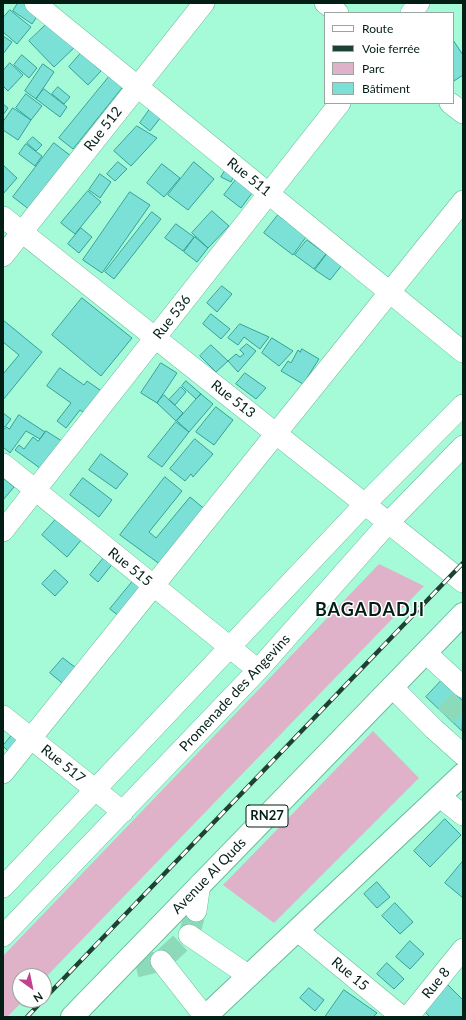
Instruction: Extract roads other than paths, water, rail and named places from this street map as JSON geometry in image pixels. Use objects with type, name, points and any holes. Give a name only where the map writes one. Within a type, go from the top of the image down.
[{"type":"main road","name":"Avenue Al Quds","points":[[72,1017],[463,614]]},
{"type":"main road","points":[[205,1017],[463,774]]},
{"type":"street","name":"Rue 511","points":[[35,3],[463,352]]},
{"type":"street","name":"Rue 512","points":[[3,256],[204,3]]},
{"type":"street","points":[[325,3],[337,12]]},
{"type":"street","points":[[412,12],[419,3]]},
{"type":"street","name":"Rue 536","points":[[3,530],[339,104]]},
{"type":"street","points":[[451,104],[463,113]]},
{"type":"street","points":[[3,773],[463,201]]},
{"type":"street","name":"Rue 513","points":[[3,217],[463,582]]},
{"type":"street","points":[[3,887],[365,504],[463,405]]},
{"type":"street","name":"Promenade des Angevins","points":[[3,936],[258,670],[388,523],[463,446]]},
{"type":"street","name":"Rue 515","points":[[3,464],[258,670]]},
{"type":"street","points":[[426,653],[462,694]]},
{"type":"street","points":[[392,687],[440,722],[463,754]]},
{"type":"street","name":"Rue 517","points":[[3,716],[123,812]]},
{"type":"street","points":[[439,796],[463,815]]},
{"type":"street","points":[[196,911],[200,884]]},
{"type":"street","name":"Rue 15","points":[[298,930],[402,1017]]},
{"type":"street","points":[[190,935],[249,976]]},
{"type":"street","name":"Rue 8","points":[[408,1017],[463,949]]},
{"type":"street","points":[[161,961],[205,1017]]},
{"type":"street","points":[[115,972],[136,967]]},
{"type":"tunnel","points":[[446,716],[461,699]]},
{"type":"tunnel","points":[[136,967],[161,961],[189,935],[196,911]]},
{"type":"railway","points":[[52,991],[463,563]]},
{"type":"railway","points":[[27,1017],[35,1008]]},
{"type":"district","name":"BAGADADJI","points":[[370,610]]}]
